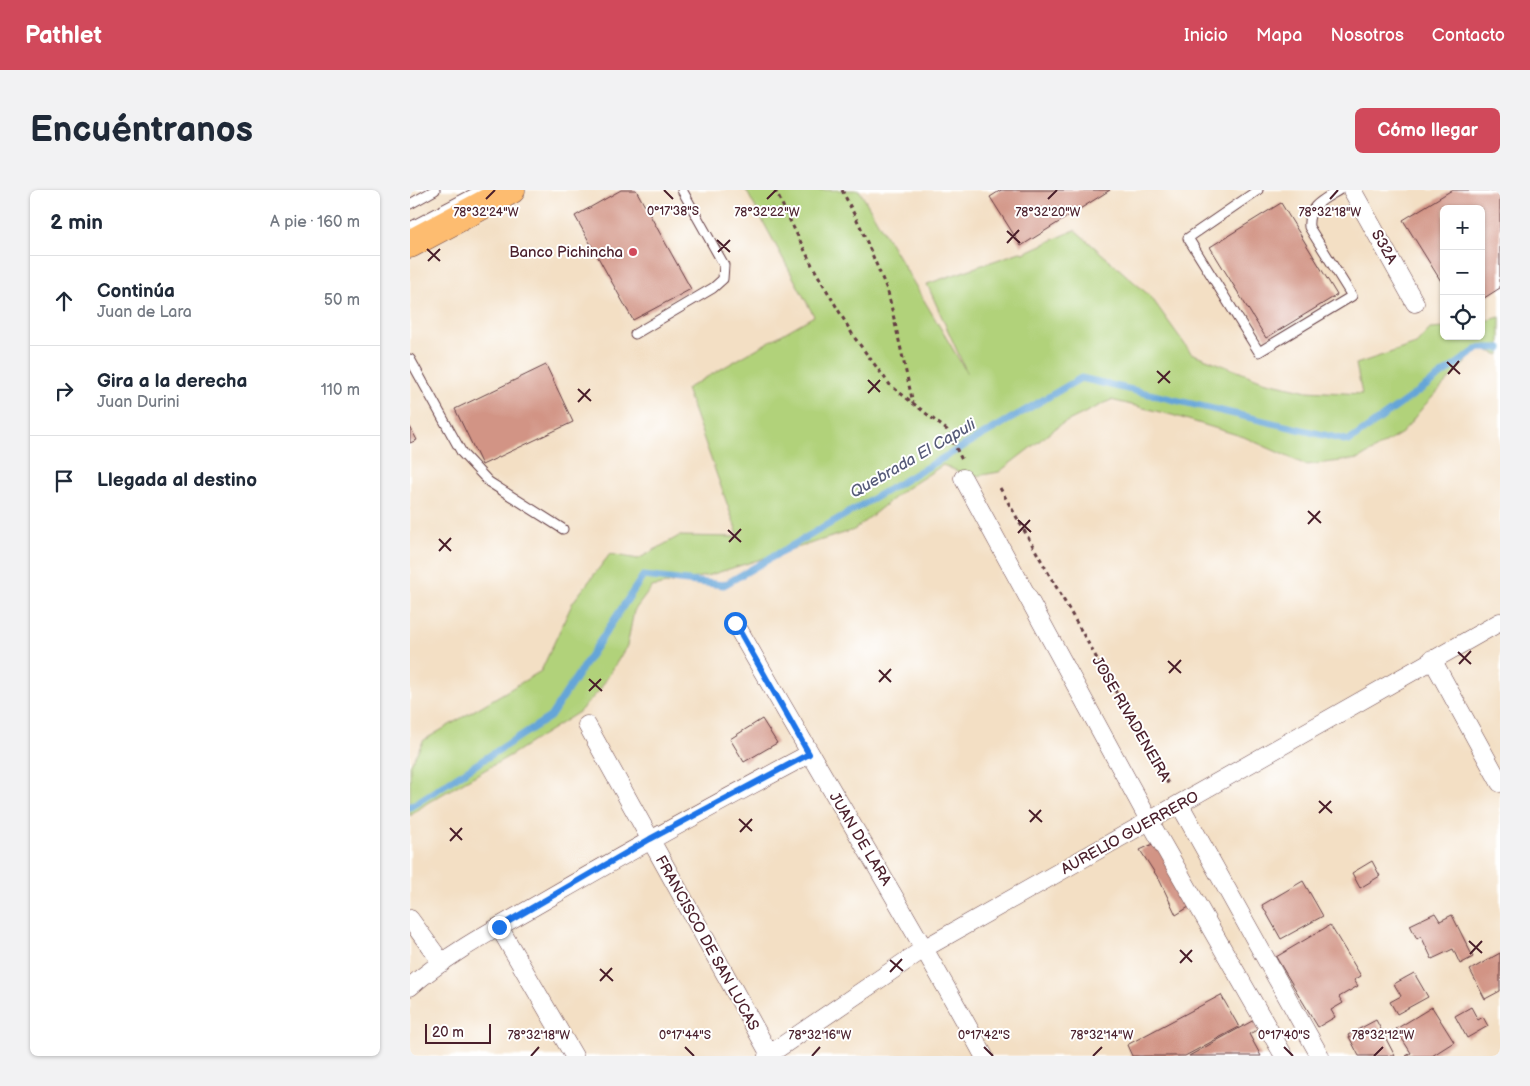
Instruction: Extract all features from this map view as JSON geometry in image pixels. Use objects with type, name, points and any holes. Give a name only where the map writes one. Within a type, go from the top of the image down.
[{"type":"main road","points":[[410,244],[511,190]]},
{"type":"street","name":"S32A","points":[[1352,190],[1415,303]]},
{"type":"street","points":[[963,478],[1150,822],[1284,1056]]},
{"type":"street","name":"AURELIO GUERRERO","points":[[768,1055],[926,948],[1500,622]]},
{"type":"street","name":"JUAN DE LARA","points":[[735,623],[809,754],[926,948],[984,1056]]},
{"type":"street","points":[[1432,659],[1500,783]]},
{"type":"street","name":"FRANCISCO DE SAN LUCAS","points":[[587,725],[768,1055]]},
{"type":"street","points":[[410,987],[442,962],[499,927],[650,839],[809,754]]},
{"type":"street","points":[[1180,805],[1320,1056]]},
{"type":"street","points":[[410,919],[442,962]]},
{"type":"street","points":[[499,927],[574,1056]]},
{"type":"lane","points":[[410,204],[435,190]]},
{"type":"lane","points":[[410,227],[480,190]]},
{"type":"lane","points":[[635,334],[712,288],[723,279],[724,265],[682,190]]},
{"type":"lane","points":[[1258,190],[1188,238],[1259,352],[1352,296],[1308,227],[1308,216],[1314,206],[1339,190]]},
{"type":"lane","points":[[410,359],[462,454],[489,482],[563,529]]},
{"type":"path","points":[[775,190],[812,265],[854,337],[890,385],[947,430],[961,457]]},
{"type":"path","points":[[842,190],[861,228],[888,292],[914,404]]},
{"type":"path","name":"JOSE RIVADENEIRA","points":[[1000,488],[1180,805]]},
{"type":"green space","points":[[746,190],[859,190],[967,373],[927,284],[1020,252],[1024,253],[1075,230],[1151,297],[1191,353],[1263,381],[1307,391],[1362,394],[1356,364],[1416,344],[1430,329],[1440,328],[1440,340],[1485,340],[1485,321],[1500,317],[1500,355],[1479,348],[1424,406],[1402,433],[1359,459],[1306,465],[1244,437],[1172,415],[1111,400],[1060,425],[999,472],[971,477],[943,465],[901,492],[854,530],[710,575],[652,587],[634,611],[627,646],[599,691],[579,712],[511,755],[427,803],[410,816],[410,765],[424,740],[541,671],[573,602],[610,554],[638,559],[679,536],[739,537],[686,389],[814,316]]},
{"type":"building","name":"Banco Pichincha","points":[[621,190],[636,190],[691,289],[633,320],[575,216]]},
{"type":"building","points":[[1001,190],[1110,190],[1021,246],[990,197]]},
{"type":"building","points":[[1452,190],[1500,190],[1500,288],[1485,297],[1485,205],[1440,205],[1440,280],[1403,220]]},
{"type":"building","points":[[1281,203],[1337,295],[1266,338],[1210,247]]},
{"type":"building","points":[[546,365],[573,422],[482,465],[455,409]]},
{"type":"building","points":[[410,427],[417,440],[410,443]]},
{"type":"building","points":[[762,719],[777,743],[744,762],[730,739]]},
{"type":"building","points":[[1157,842],[1192,905],[1176,915],[1160,881],[1140,850]]},
{"type":"building","points":[[1372,861],[1380,876],[1360,888],[1352,873]]},
{"type":"building","points":[[1303,881],[1323,916],[1281,939],[1262,905]]},
{"type":"building","points":[[1435,913],[1440,921],[1452,915],[1473,957],[1460,964],[1453,949],[1432,959],[1421,936],[1417,939],[1410,925]]},
{"type":"building","points":[[1330,925],[1361,976],[1354,980],[1358,986],[1339,997],[1343,1003],[1331,1010],[1335,1017],[1318,1027],[1276,957]]},
{"type":"building","points":[[1500,953],[1500,991],[1485,999],[1470,970]]},
{"type":"building","points":[[1414,973],[1428,997],[1397,1014],[1390,1002],[1401,996],[1394,984]]},
{"type":"building","points":[[1221,995],[1239,1027],[1185,1056],[1132,1056],[1127,1045]]},
{"type":"building","points":[[1432,1007],[1454,1042],[1432,1056],[1406,1056],[1411,1053],[1396,1029]]},
{"type":"building","points":[[1471,1007],[1478,1020],[1483,1017],[1488,1026],[1467,1038],[1455,1016]]},
{"type":"building","points":[[1254,1020],[1259,1029],[1249,1034],[1261,1056],[1189,1056]]},
{"type":"building","points":[[1376,1020],[1395,1056],[1359,1056],[1348,1035]]},
{"type":"waterway","name":"Quebrada El Capuli","points":[[410,807],[550,717],[643,576],[724,585],[1081,378],[1349,441],[1479,348],[1500,348]]},
{"type":"place","name":"Banco Pichincha","points":[[633,252]]},
{"type":"route","points":[[499,927],[650,839],[809,754],[735,623]]}]
